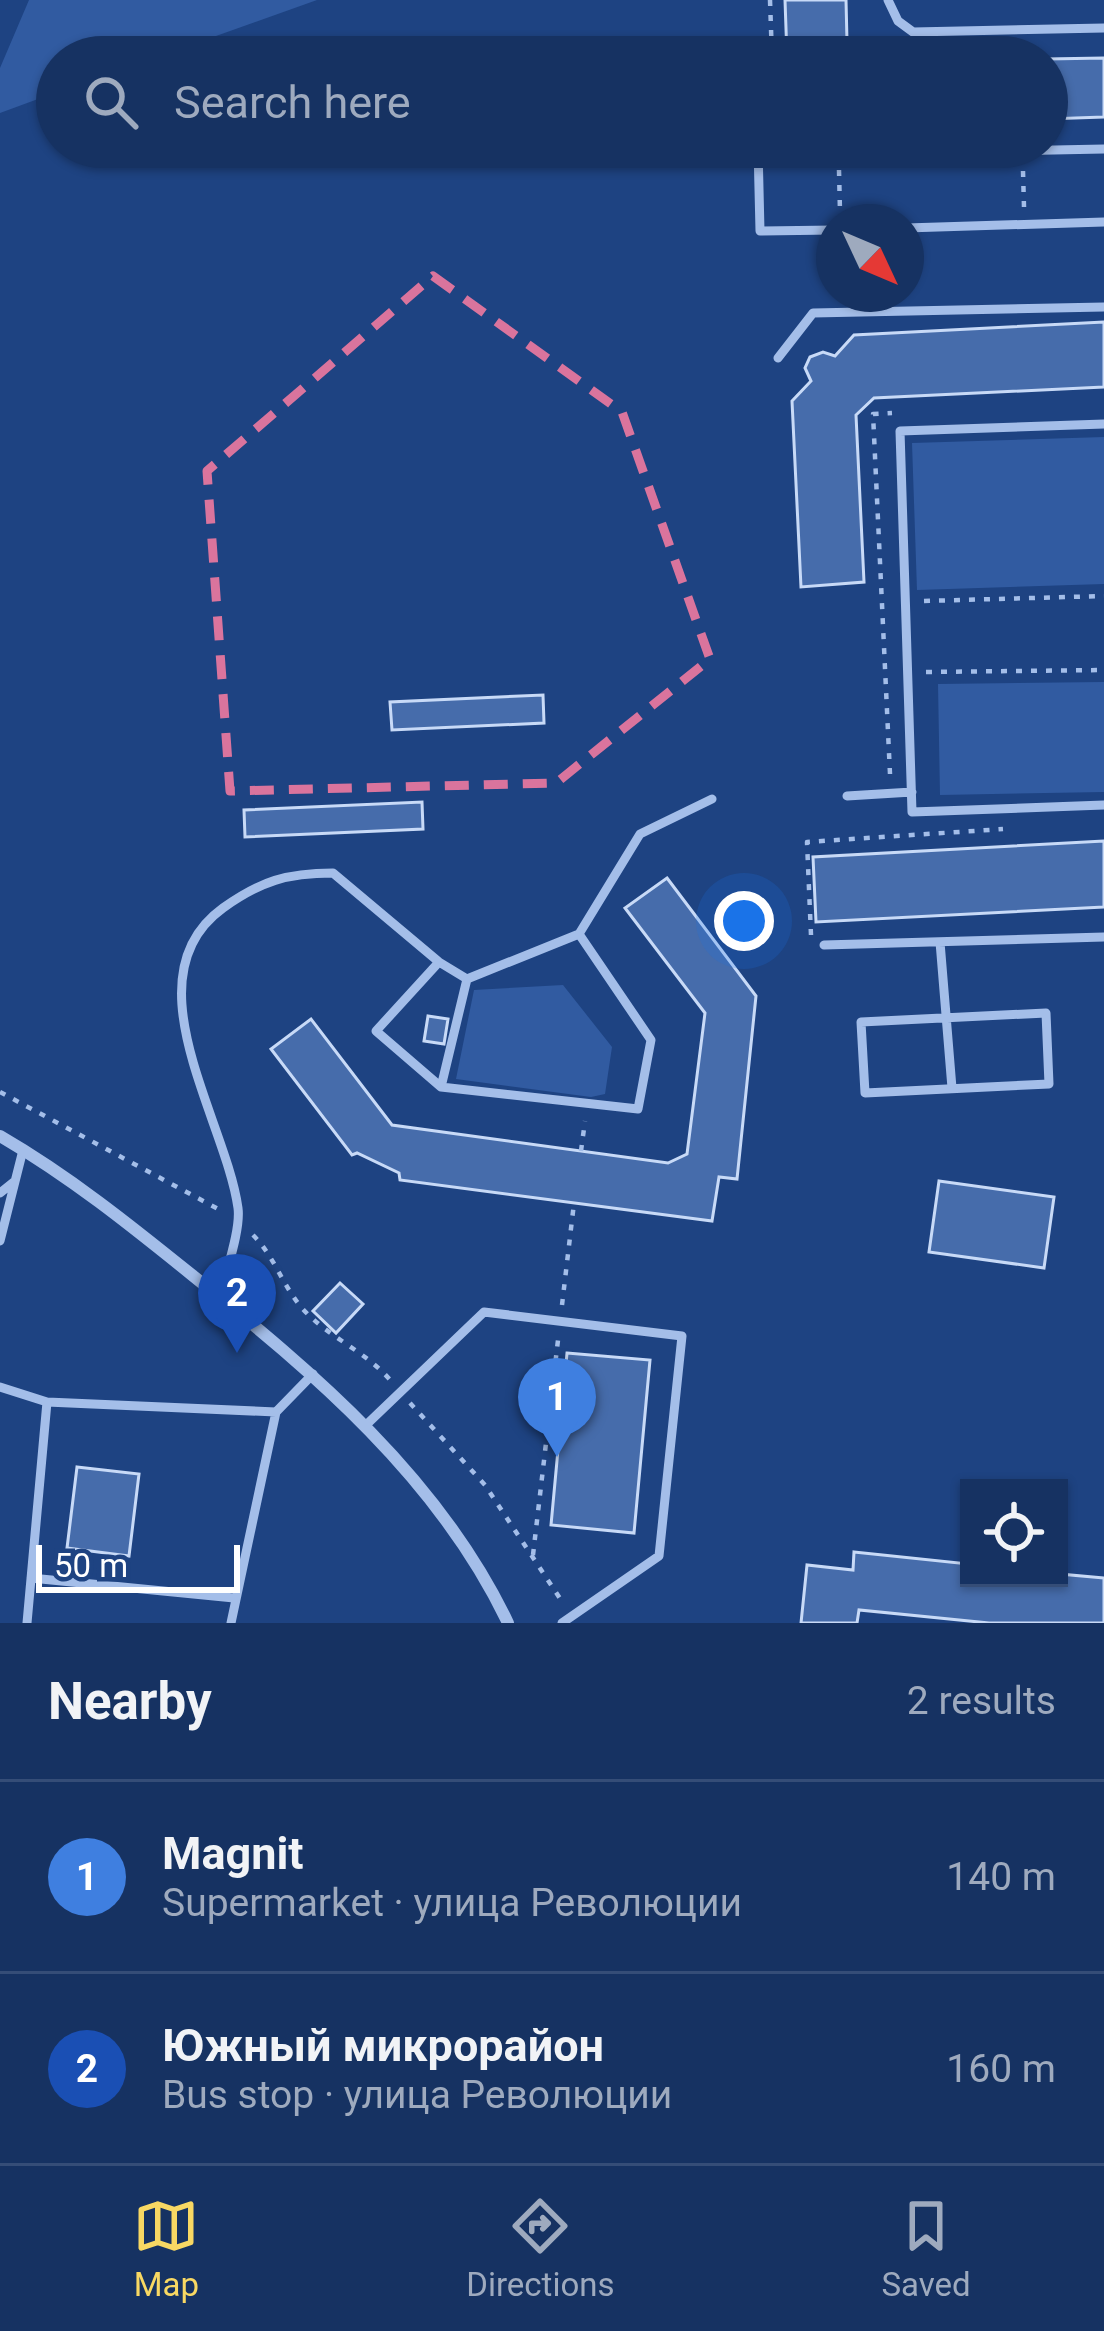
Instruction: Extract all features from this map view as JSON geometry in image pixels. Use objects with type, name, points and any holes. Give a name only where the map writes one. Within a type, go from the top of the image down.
[{"type":"street","points":[[0,1136],[54,1167],[314,1374],[365,1426],[456,1534],[508,1623]]},
{"type":"lane","points":[[888,0],[898,21],[914,32],[1104,28]]},
{"type":"lane","points":[[1068,149],[1104,149]]},
{"type":"lane","points":[[758,168],[760,232],[816,230]]},
{"type":"lane","points":[[924,227],[1104,222]]},
{"type":"lane","points":[[778,358],[813,313],[1104,307]]},
{"type":"lane","points":[[1104,424],[900,431],[912,812],[1104,806]]},
{"type":"lane","points":[[847,796],[912,791]]},
{"type":"lane","points":[[467,979],[579,934],[640,834],[712,800]]},
{"type":"lane","points":[[220,1298],[239,1211],[187,1038],[181,968],[202,923],[244,893],[290,873],[333,873],[439,962],[467,979]]},
{"type":"lane","points":[[439,962],[376,1030],[441,1087],[638,1108],[651,1040],[579,934]]},
{"type":"lane","points":[[824,944],[1104,937]]},
{"type":"lane","points":[[940,941],[952,1088]]},
{"type":"lane","points":[[441,1087],[467,979]]},
{"type":"lane","points":[[1046,1013],[1049,1084],[952,1088],[865,1093],[861,1022],[1046,1013]]},
{"type":"lane","points":[[0,1241],[23,1150]]},
{"type":"lane","points":[[0,1193],[15,1181]]},
{"type":"lane","points":[[365,1426],[484,1312],[682,1336],[659,1556],[567,1620]]},
{"type":"lane","points":[[231,1623],[276,1412],[314,1374]]},
{"type":"lane","points":[[0,1387],[46,1402],[276,1412]]},
{"type":"lane","points":[[27,1623],[46,1402]]},
{"type":"lane","points":[[31,1578],[234,1598]]},
{"type":"path","points":[[770,0],[771,36]]},
{"type":"path","points":[[836,168],[839,204]]},
{"type":"path","points":[[1023,168],[1024,224]]},
{"type":"path","points":[[905,602],[1104,596]]},
{"type":"path","points":[[927,693],[926,669],[1104,670]]},
{"type":"path","points":[[811,936],[807,842],[1018,828]]},
{"type":"path","points":[[0,1092],[237,1219],[270,1253],[301,1306],[375,1362],[485,1485],[567,1620]]},
{"type":"path","points":[[581,1151],[587,1103]]},
{"type":"path","points":[[532,1557],[574,1203]]},
{"type":"highlighted area","points":[[433,276],[622,412],[710,659],[556,783],[230,791],[207,471]]},
{"type":"shaded area","points":[[29,0],[317,0],[216,36],[36,36],[36,100],[0,113],[0,68]]},
{"type":"shaded area","points":[[1104,437],[1104,584],[917,590],[912,443]]},
{"type":"shaded area","points":[[1104,682],[1104,792],[940,795],[938,684]]},
{"type":"shaded area","points":[[563,985],[612,1047],[605,1094],[591,1097],[456,1079],[474,990]]},
{"type":"building","points":[[785,0],[846,0],[847,36],[786,36]]},
{"type":"building","points":[[1104,58],[1104,117],[1068,118],[1068,59]]},
{"type":"building","points":[[1104,322],[1104,387],[874,398],[856,415],[864,582],[801,587],[792,401],[811,381],[805,368],[810,357],[823,352],[835,356],[854,335]]},
{"type":"building","points":[[543,695],[544,723],[392,730],[390,702]]},
{"type":"building","points":[[422,802],[423,829],[245,837],[244,810]]},
{"type":"building","points":[[1104,841],[1104,907],[816,922],[813,857]]},
{"type":"building","points":[[667,878],[756,996],[737,1179],[719,1177],[712,1221],[400,1180],[399,1173],[357,1153],[352,1155],[271,1049],[311,1019],[392,1125],[668,1163],[687,1154],[705,1013],[625,908]]},
{"type":"building","points":[[428,1016],[448,1019],[444,1044],[424,1041]]},
{"type":"building","points":[[939,1181],[1054,1197],[1044,1268],[929,1252]]},
{"type":"building","points":[[340,1283],[363,1304],[336,1333],[313,1311]]},
{"type":"building","points":[[567,1353],[650,1360],[634,1533],[551,1525]]},
{"type":"building","points":[[77,1467],[139,1474],[129,1556],[67,1548]]},
{"type":"building","points":[[854,1552],[960,1563],[960,1587],[1068,1587],[1068,1575],[1104,1578],[1104,1623],[989,1623],[859,1610],[857,1623],[801,1623],[807,1565],[853,1570]]},
{"type":"place","name":"Южный микрорайон","points":[[237,1353]]},
{"type":"place","name":"Magnit","points":[[557,1457]]}]
